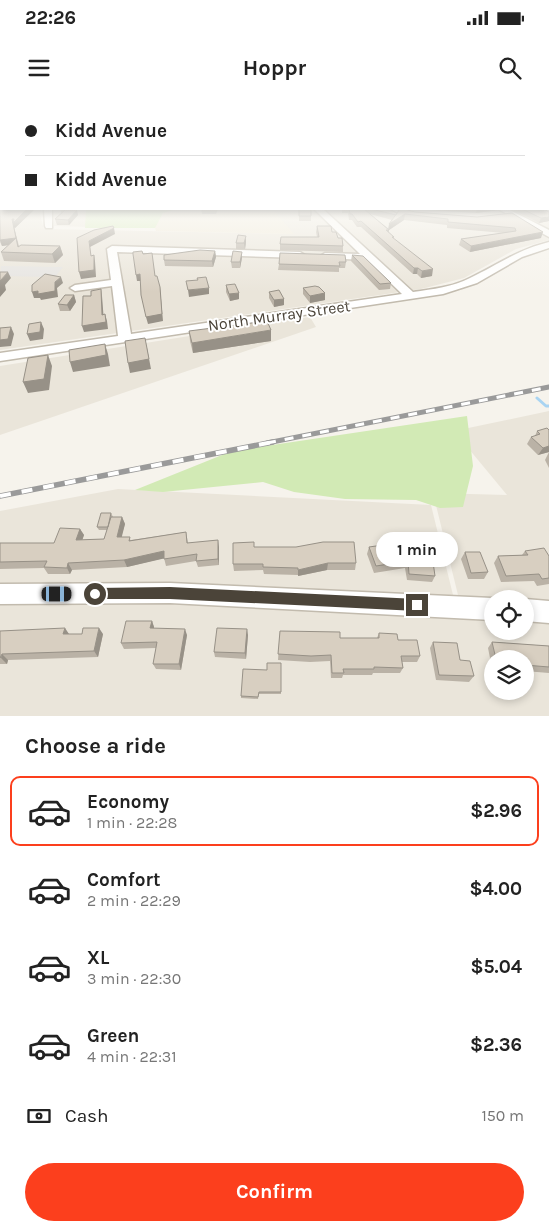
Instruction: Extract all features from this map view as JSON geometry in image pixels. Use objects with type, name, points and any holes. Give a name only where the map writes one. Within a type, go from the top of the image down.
[{"type":"street","points":[[346,235],[410,296]]},
{"type":"street","name":"North Murray Street","points":[[0,357],[460,287],[488,275],[519,255],[549,245]]},
{"type":"street","points":[[125,338],[112,249],[370,257]]},
{"type":"street","points":[[76,288],[118,282]]},
{"type":"street","points":[[0,594],[170,593],[484,609]]},
{"type":"street","points":[[534,611],[549,612]]},
{"type":"shaded area","points":[[0,235],[549,235],[549,240],[516,249],[464,278],[421,289],[0,350]]},
{"type":"shaded area","points":[[1,266],[63,267],[55,277],[0,276]]},
{"type":"shaded area","points":[[310,317],[316,327],[0,435],[0,366]]},
{"type":"shaded area","points":[[549,411],[549,716],[0,716],[0,511],[118,489],[431,505],[453,595],[458,595],[433,493],[507,495],[454,431]]},
{"type":"green space","points":[[467,416],[473,466],[463,507],[440,508],[416,500],[345,499],[294,492],[263,482],[163,492],[135,490],[232,451]]},
{"type":"building","points":[[0,235],[15,235],[16,238],[0,240]]},
{"type":"building","points":[[84,235],[101,235],[89,241],[91,256],[94,255],[94,270],[79,272],[77,238]]},
{"type":"building","points":[[238,235],[246,236],[244,243],[236,243]]},
{"type":"building","points":[[319,235],[337,235],[338,238],[342,238],[343,246],[280,244],[281,237],[319,237]]},
{"type":"building","points":[[377,235],[391,235],[433,269],[422,271],[414,268]]},
{"type":"building","points":[[490,235],[529,235],[471,246],[461,239]]},
{"type":"building","points":[[16,238],[18,247],[21,245],[60,246],[52,254],[1,252]]},
{"type":"building","points":[[200,250],[215,251],[212,261],[164,260],[164,255]]},
{"type":"building","points":[[142,251],[143,254],[152,253],[155,276],[157,276],[160,287],[162,314],[146,317],[141,295],[140,274],[136,275],[133,254],[133,252]]},
{"type":"building","points":[[233,251],[242,252],[240,262],[231,262]]},
{"type":"building","points":[[280,253],[345,255],[346,262],[339,262],[340,266],[279,264]]},
{"type":"building","points":[[352,255],[363,256],[391,283],[380,284]]},
{"type":"building","points":[[0,272],[8,272],[0,281]]},
{"type":"building","points":[[45,274],[61,277],[55,282],[55,291],[38,294],[38,291],[32,292],[32,285]]},
{"type":"building","points":[[206,277],[209,288],[188,290],[186,281]]},
{"type":"building","points":[[235,284],[239,293],[229,294],[226,285]]},
{"type":"building","points":[[315,286],[325,293],[310,296],[303,288]]},
{"type":"building","points":[[101,289],[102,315],[105,314],[106,322],[82,326],[83,296],[91,296],[91,291]]},
{"type":"building","points":[[279,290],[284,299],[274,300],[269,292]]},
{"type":"building","points":[[65,295],[74,295],[67,305],[58,304]]},
{"type":"building","points":[[267,321],[271,330],[192,343],[189,331]]},
{"type":"building","points":[[41,322],[40,332],[27,334],[29,324]]},
{"type":"building","points":[[11,327],[8,339],[0,340],[0,328]]},
{"type":"building","points":[[145,338],[149,359],[128,363],[125,341]]},
{"type":"building","points":[[105,344],[106,355],[70,362],[69,350]]},
{"type":"building","points":[[48,355],[44,379],[23,382],[28,358]]},
{"type":"building","points":[[547,428],[549,430],[549,446],[543,448],[531,437],[540,434],[537,431]]},
{"type":"building","points":[[101,513],[111,513],[108,527],[97,527]]},
{"type":"building","points":[[111,517],[122,517],[117,537],[130,537],[129,541],[186,532],[187,543],[218,540],[218,559],[196,561],[197,554],[164,559],[164,551],[124,560],[68,563],[67,568],[44,567],[47,561],[0,562],[0,543],[54,543],[60,528],[80,529],[76,540],[104,539]]},
{"type":"building","points":[[254,542],[254,547],[296,547],[323,542],[354,542],[356,563],[328,563],[298,570],[298,568],[263,567],[263,564],[233,564],[233,543]]},
{"type":"building","points":[[390,544],[394,552],[432,555],[435,576],[409,574],[408,561],[376,566],[369,547]]},
{"type":"building","points":[[544,548],[549,556],[549,578],[542,579],[539,574],[506,576],[498,556],[528,555],[525,551]]},
{"type":"building","points":[[465,552],[480,552],[488,572],[471,573]]},
{"type":"building","points":[[126,621],[152,621],[150,628],[185,629],[179,664],[153,664],[157,642],[121,643]]},
{"type":"building","points":[[65,628],[63,634],[82,634],[83,628],[99,628],[94,651],[2,654],[0,658],[0,631]]},
{"type":"building","points":[[217,628],[247,629],[245,653],[214,652]]},
{"type":"building","points":[[280,631],[340,632],[340,638],[379,638],[379,633],[397,634],[398,640],[417,640],[420,656],[401,656],[403,668],[343,669],[344,673],[332,673],[331,655],[278,654]]},
{"type":"building","points":[[433,642],[457,643],[460,660],[470,661],[474,676],[439,675]]},
{"type":"building","points":[[492,642],[549,646],[549,667],[534,666],[534,650],[494,650]]},
{"type":"building","points":[[267,663],[281,663],[281,692],[259,692],[258,697],[241,696],[243,669],[267,670]]},
{"type":"waterway","points":[[537,398],[546,406],[549,406]]},
{"type":"railway","points":[[267,443],[549,387]]},
{"type":"railway","points":[[0,496],[273,442]]},
{"type":"route","points":[[95,594],[170,593],[417,605]]}]
